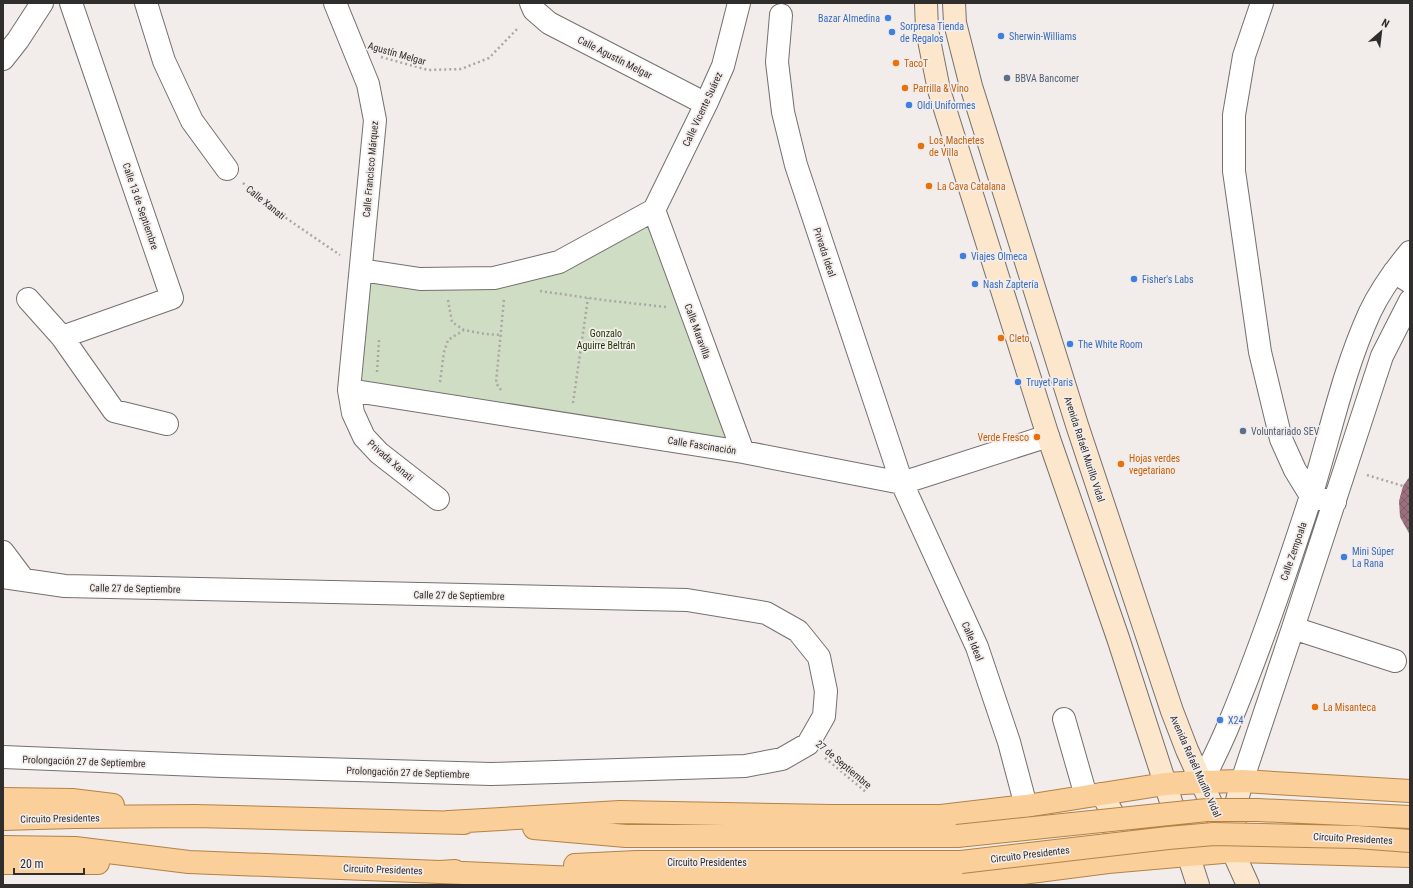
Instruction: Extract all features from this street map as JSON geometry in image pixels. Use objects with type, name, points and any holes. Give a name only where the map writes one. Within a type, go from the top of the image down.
[{"type":"main road","points":[[926,3],[927,30],[939,90],[1048,436],[1118,638],[1190,856],[1198,885]]},
{"type":"main road","name":"Avenida Rafaél Murillo Vidal","points":[[954,3],[955,22],[971,86],[1077,425],[1172,711],[1187,750],[1234,851],[1248,885]]},
{"type":"main road","points":[[1118,638],[1146,630]]},
{"type":"main road","points":[[449,822],[620,812],[831,816],[941,816],[1026,806],[1166,784],[1202,782],[1242,781],[1410,791]]},
{"type":"main road","points":[[1234,851],[1236,804],[1242,781]]},
{"type":"main road","name":"Calle Zempoala","points":[[1190,856],[1202,782]]},
{"type":"main road","points":[[1094,795],[1114,816],[1116,841],[1108,862]]},
{"type":"main road","points":[[1410,795],[1406,797],[1398,806],[1393,817],[1393,829],[1396,840],[1410,854]]},
{"type":"main road","points":[[3,799],[72,800],[195,816]]},
{"type":"main road","name":"Circuito Presidentes","points":[[3,819],[195,816],[449,822],[626,836],[956,836],[1208,810],[1258,810],[1410,817]]},
{"type":"main road","name":"Circuito Presidentes","points":[[3,847],[75,848],[189,862],[440,872],[637,862],[961,862],[1214,834],[1357,837],[1410,840]]},
{"type":"main road","points":[[440,872],[646,881],[916,883],[962,881],[1108,862],[1234,851],[1410,854]]},
{"type":"main road","points":[[3,863],[189,862]]},
{"type":"street","points":[[3,59],[18,40],[42,3]]},
{"type":"street","name":"Calle 13 de Septiembre","points":[[62,337],[172,298],[72,3]]},
{"type":"street","points":[[146,3],[164,61],[192,121],[227,169]]},
{"type":"street","name":"Calle Francisco Márquez","points":[[335,3],[368,84],[375,120],[361,270]]},
{"type":"street","name":"Calle Vicente Suárez","points":[[654,210],[706,104],[722,66],[739,3]]},
{"type":"street","points":[[1262,3],[1244,56],[1234,115],[1234,171],[1260,352],[1281,439],[1295,470],[1311,496],[1335,502]]},
{"type":"street","name":"Calle Agustín Melgar","points":[[533,7],[549,23],[706,104]]},
{"type":"street","name":"Privada Ideal","points":[[781,15],[778,62],[783,112],[796,166],[902,483]]},
{"type":"street","points":[[349,390],[361,270],[420,279],[494,278],[559,262],[654,210]]},
{"type":"street","name":"Calle Maravilla","points":[[654,210],[743,452]]},
{"type":"street","name":"Calle Zempoala","points":[[1202,782],[1229,725],[1271,615],[1311,496],[1340,393],[1357,345],[1371,311],[1402,277],[1410,252]]},
{"type":"street","points":[[28,299],[62,337],[114,411],[167,424]]},
{"type":"street","points":[[1242,781],[1382,356],[1410,301]]},
{"type":"street","name":"Calle Fascinación","points":[[349,390],[743,452],[902,483],[1048,436]]},
{"type":"street","name":"Privada Xanati","points":[[349,390],[353,414],[364,437],[379,453],[438,499]]},
{"type":"street","name":"Calle Ideal","points":[[902,483],[977,647],[1009,742],[1026,806]]},
{"type":"street","points":[[3,552],[24,580]]},
{"type":"street","name":"Calle 27 de Septiembre","points":[[3,577],[65,586],[687,600],[766,613],[798,631],[819,657],[826,691],[824,716],[808,744]]},
{"type":"street","points":[[1293,628],[1395,661]]},
{"type":"street","points":[[1064,719],[1094,795]]},
{"type":"street","name":"Prolongación 27 de Septiembre","points":[[3,758],[491,774],[745,766],[782,759],[808,744]]},
{"type":"path","name":"Agustín Melgar","points":[[354,49],[428,70],[461,70],[489,58],[533,7]]},
{"type":"path","name":"Calle Xanati","points":[[227,169],[283,216],[361,270]]},
{"type":"path","points":[[533,290],[667,307]]},
{"type":"path","points":[[503,393],[496,383],[502,335],[505,292]]},
{"type":"path","points":[[447,294],[448,308],[452,322],[464,330],[485,334],[502,335]]},
{"type":"path","points":[[572,408],[588,298]]},
{"type":"path","points":[[440,383],[444,352],[448,340],[464,330]]},
{"type":"path","points":[[377,377],[379,339]]},
{"type":"path","points":[[1346,468],[1403,486]]},
{"type":"path","name":"27 de Septiembre","points":[[808,744],[870,796]]},
{"type":"green space","name":"Gonzalo Aguirre Beltrán","points":[[654,210],[743,452],[349,390],[361,270],[494,278]]},
{"type":"building","points":[[1410,476],[1410,535],[1400,517],[1399,501],[1403,486]]},
{"type":"place","name":"Bazar Almedina","points":[[888,18]]},
{"type":"place","name":"Sorpresa Tienda de Regalos","points":[[892,32]]},
{"type":"place","name":"Sherwin-Williams","points":[[1001,36]]},
{"type":"place","name":"TacoT","points":[[896,63]]},
{"type":"place","name":"BBVA Bancomer","points":[[1007,78]]},
{"type":"place","name":"Parrilla & Vino","points":[[905,88]]},
{"type":"place","name":"Oldi Uniformes","points":[[909,105]]},
{"type":"place","name":"Los Machetes de Villa","points":[[921,146]]},
{"type":"place","name":"La Cava Catalana","points":[[929,186]]},
{"type":"place","name":"Viajes Olmeca","points":[[963,256]]},
{"type":"place","name":"Fisher's Labs","points":[[1134,279]]},
{"type":"place","name":"Nash Zaptería","points":[[975,284]]},
{"type":"place","name":"Cleto","points":[[1001,338]]},
{"type":"place","name":"The White Room","points":[[1070,344]]},
{"type":"place","name":"Truyet Paris","points":[[1018,382]]},
{"type":"place","name":"Voluntariado SEV","points":[[1243,431]]},
{"type":"place","name":"Verde Fresco","points":[[1037,437]]},
{"type":"place","name":"Hojas verdes vegetariano","points":[[1121,464]]},
{"type":"place","name":"Mini Súper La Rana","points":[[1344,557]]},
{"type":"place","name":"La Misanteca","points":[[1315,707]]},
{"type":"place","name":"X24","points":[[1220,720]]}]
